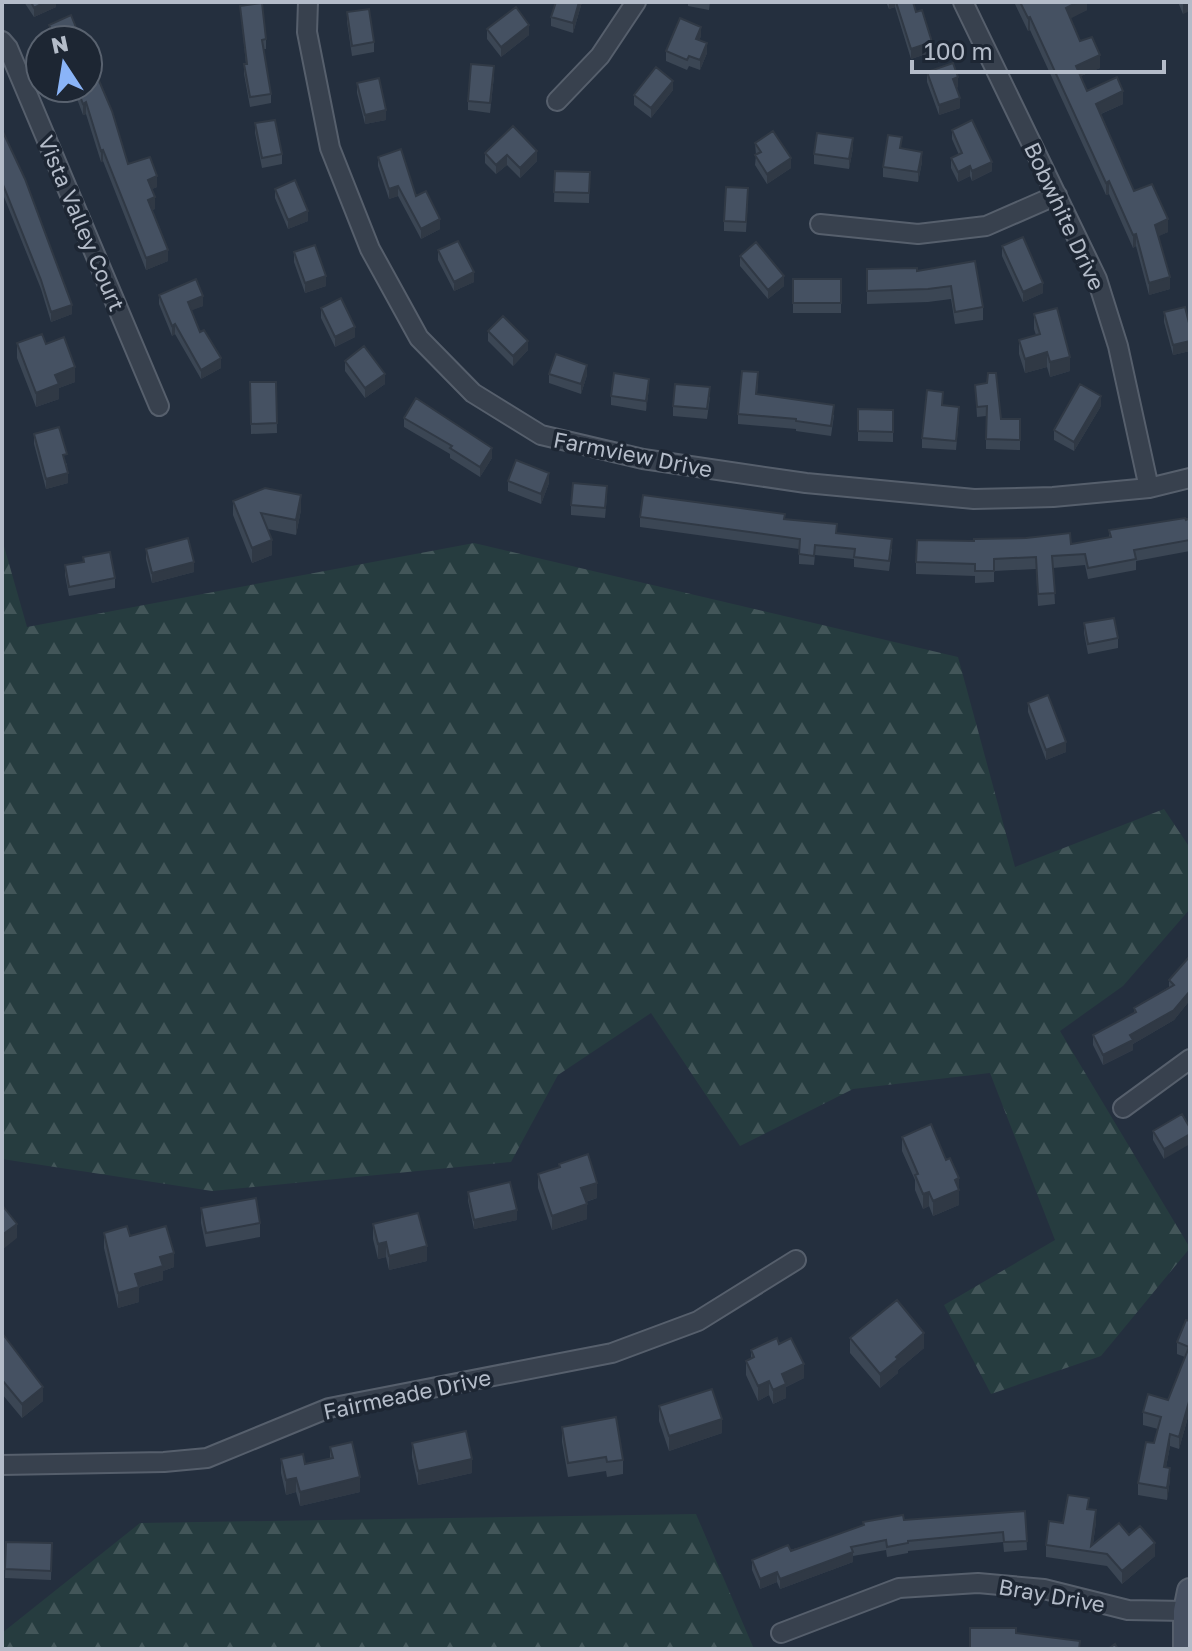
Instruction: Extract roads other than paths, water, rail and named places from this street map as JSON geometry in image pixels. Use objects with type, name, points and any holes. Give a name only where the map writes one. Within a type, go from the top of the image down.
[{"type":"street","name":"Farmview Drive","points":[[308,2],[307,32],[330,148],[370,249],[419,338],[473,393],[541,435],[673,464],[806,483],[974,499],[1053,497],[1149,488],[1190,478]]},
{"type":"street","points":[[557,101],[600,56],[636,2]]},
{"type":"street","name":"Bobwhite Drive","points":[[963,2],[1097,279],[1118,346],[1149,488]]},
{"type":"street","name":"Vista Valley Court","points":[[2,41],[8,48],[159,406]]},
{"type":"street","points":[[820,224],[918,234],[986,226],[1057,195]]},
{"type":"street","points":[[1123,1108],[1190,1059]]},
{"type":"street","name":"Fairmeade Drive","points":[[2,1465],[164,1462],[207,1458],[329,1408],[612,1353],[698,1321],[796,1260]]},
{"type":"street","name":"Bray Drive","points":[[781,1633],[899,1588],[978,1583],[1044,1589],[1128,1610],[1188,1601]]},
{"type":"street","points":[[1186,1649],[1188,1601]]}]
